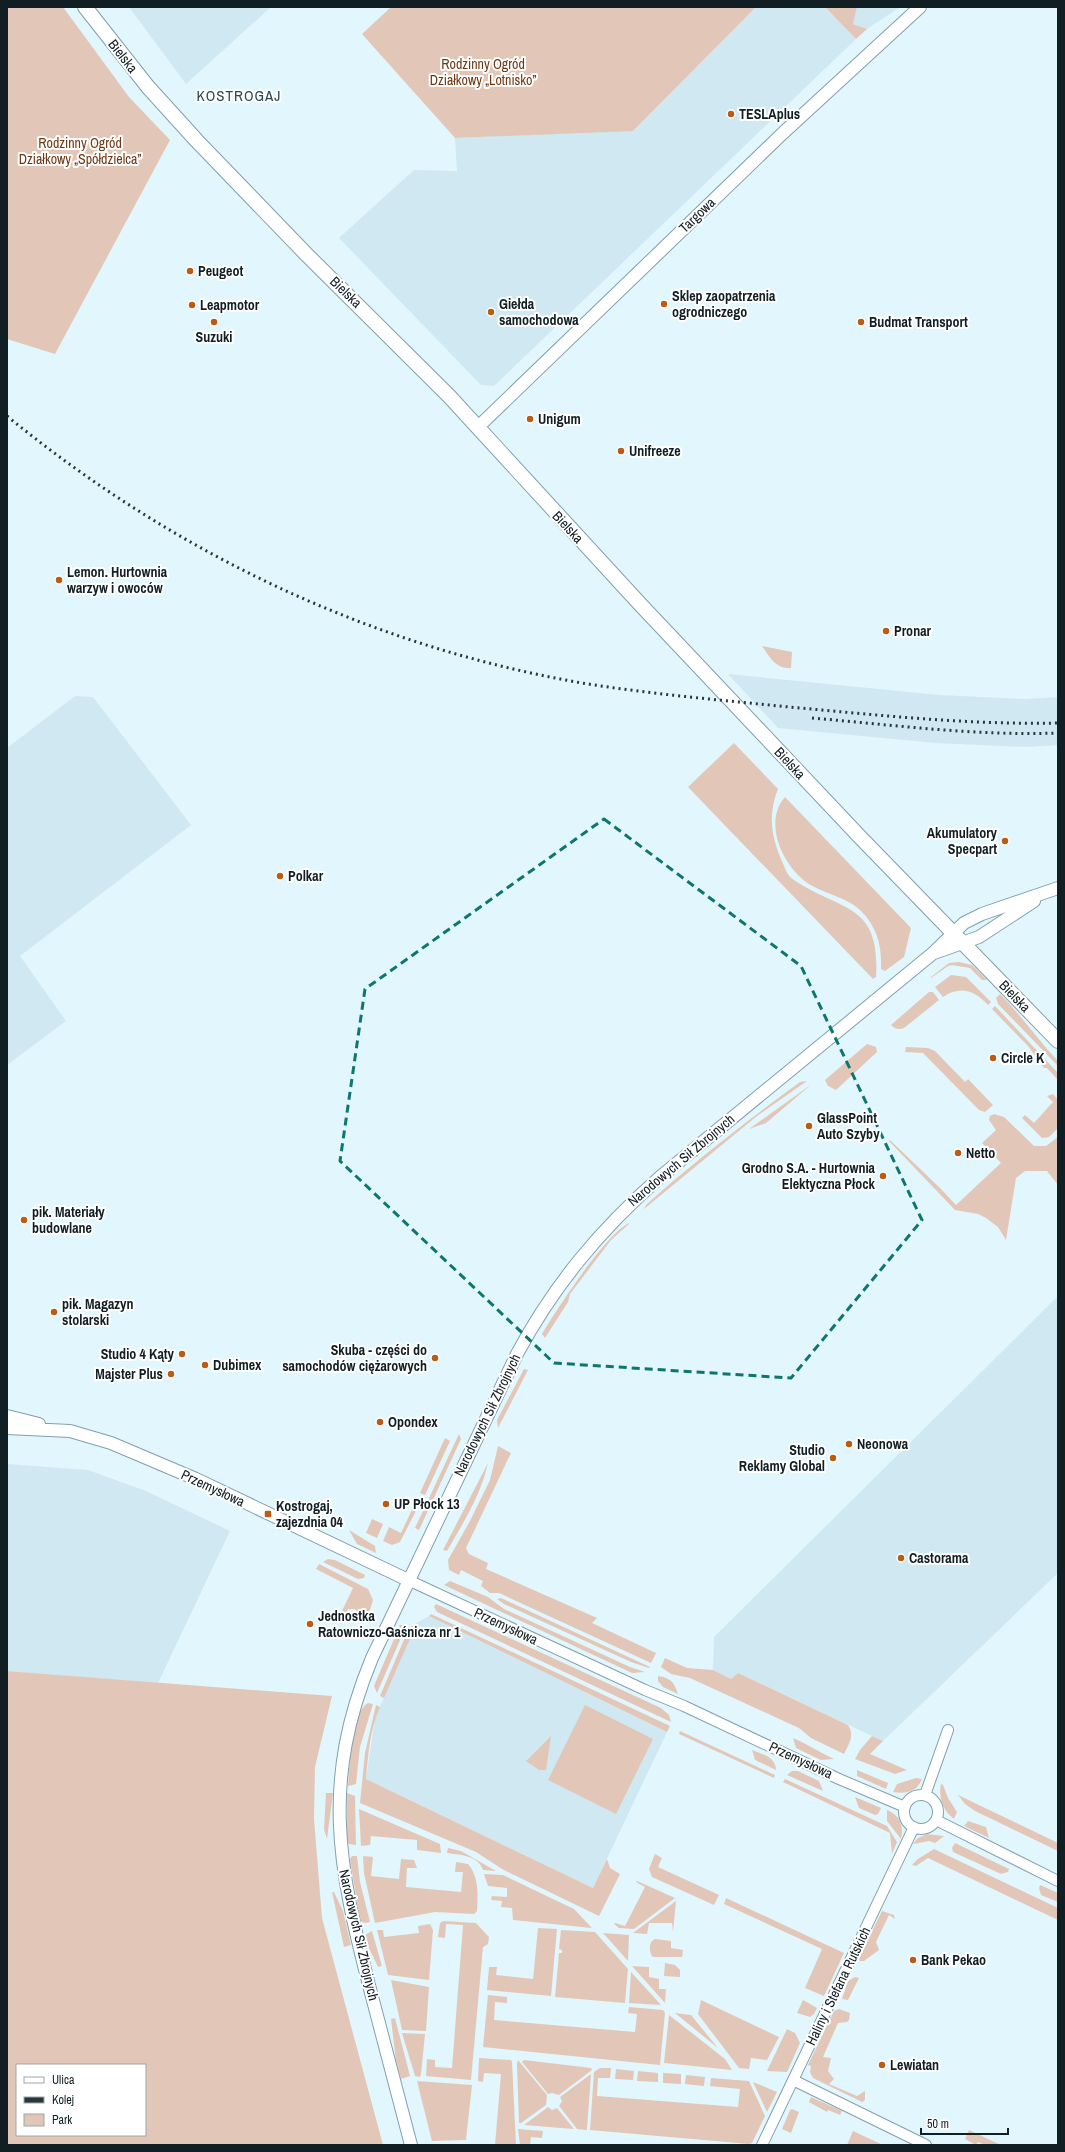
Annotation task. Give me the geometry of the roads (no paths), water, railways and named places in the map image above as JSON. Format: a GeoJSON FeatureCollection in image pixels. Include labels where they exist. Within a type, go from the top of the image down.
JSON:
{"type":"FeatureCollection","features":[{"type":"Feature","properties":{"kind":"main road","name":"Bielska"},"geometry":{"type":"LineString","coordinates":[[85,7],[148,87],[197,141],[308,256],[449,396],[732,702],[859,836],[1058,1041]]}},
{"type":"Feature","properties":{"kind":"street","name":"Targowa"},"geometry":{"type":"LineString","coordinates":[[478,427],[783,133],[920,7]]}},
{"type":"Feature","properties":{"kind":"street"},"geometry":{"type":"LineString","coordinates":[[1045,894],[1058,888]]}},
{"type":"Feature","properties":{"kind":"street","name":"Narodowych Sił Zbrojnych"},"geometry":{"type":"LineString","coordinates":[[411,2145],[351,1912],[343,1866],[339,1827],[342,1766],[351,1716],[364,1678],[408,1580],[528,1334],[552,1297],[590,1245],[628,1204],[932,954],[964,923],[982,914],[1045,894]]}},
{"type":"Feature","properties":{"kind":"street","name":"Narodowych Sił Zbrojnych"},"geometry":{"type":"LineString","coordinates":[[932,954],[964,943],[994,929],[1045,894]]}},
{"type":"Feature","properties":{"kind":"street","name":"Przemysłowa"},"geometry":{"type":"LineString","coordinates":[[7,1416],[63,1430]]}},
{"type":"Feature","properties":{"kind":"street","name":"Przemysłowa"},"geometry":{"type":"LineString","coordinates":[[7,1428],[78,1432],[126,1448],[645,1690],[684,1706],[905,1807]]}},
{"type":"Feature","properties":{"kind":"street"},"geometry":{"type":"LineString","coordinates":[[925,1796],[948,1730]]}},
{"type":"Feature","properties":{"kind":"street"},"geometry":{"type":"LineString","coordinates":[[925,1796],[931,1798],[937,1808],[936,1820],[926,1828],[914,1827],[905,1819],[905,1807],[913,1797],[925,1796]]}},
{"type":"Feature","properties":{"kind":"street"},"geometry":{"type":"LineString","coordinates":[[936,1820],[1058,1881]]}},
{"type":"Feature","properties":{"kind":"street","name":"Haliny i Stefana Rutskich"},"geometry":{"type":"LineString","coordinates":[[762,2145],[914,1827]]}},
{"type":"Feature","properties":{"kind":"street"},"geometry":{"type":"LineString","coordinates":[[793,2080],[926,2145]]}},
{"type":"Feature","properties":{"kind":"railway"},"geometry":{"type":"LineString","coordinates":[[7,416],[71,465],[137,510],[206,550],[277,587],[350,618],[426,645],[503,666],[582,683],[633,690],[789,707],[923,719],[1058,723]]}},
{"type":"Feature","properties":{"kind":"railway"},"geometry":{"type":"LineString","coordinates":[[812,718],[904,727],[996,733],[1058,733]]}},
{"type":"Feature","properties":{"kind":"place","name":"TESLAplus"},"geometry":{"type":"Point","coordinates":[731,114]}},
{"type":"Feature","properties":{"kind":"place","name":"Peugeot"},"geometry":{"type":"Point","coordinates":[190,271]}},
{"type":"Feature","properties":{"kind":"place","name":"Sklep zaopatrzenia ogrodniczego"},"geometry":{"type":"Point","coordinates":[664,304]}},
{"type":"Feature","properties":{"kind":"place","name":"Leapmotor"},"geometry":{"type":"Point","coordinates":[192,305]}},
{"type":"Feature","properties":{"kind":"place","name":"Giełda samochodowa"},"geometry":{"type":"Point","coordinates":[491,312]}},
{"type":"Feature","properties":{"kind":"place","name":"Suzuki"},"geometry":{"type":"Point","coordinates":[214,322]}},
{"type":"Feature","properties":{"kind":"place","name":"Budmat Transport"},"geometry":{"type":"Point","coordinates":[861,322]}},
{"type":"Feature","properties":{"kind":"place","name":"Unigum"},"geometry":{"type":"Point","coordinates":[530,419]}},
{"type":"Feature","properties":{"kind":"place","name":"Unifreeze"},"geometry":{"type":"Point","coordinates":[621,451]}},
{"type":"Feature","properties":{"kind":"place","name":"Lemon. Hurtownia warzyw i owoców"},"geometry":{"type":"Point","coordinates":[59,580]}},
{"type":"Feature","properties":{"kind":"place","name":"Pronar"},"geometry":{"type":"Point","coordinates":[886,631]}},
{"type":"Feature","properties":{"kind":"place","name":"Akumulatory Specpart"},"geometry":{"type":"Point","coordinates":[1005,841]}},
{"type":"Feature","properties":{"kind":"place","name":"Polkar"},"geometry":{"type":"Point","coordinates":[280,876]}},
{"type":"Feature","properties":{"kind":"place","name":"Circle K"},"geometry":{"type":"Point","coordinates":[993,1058]}},
{"type":"Feature","properties":{"kind":"place","name":"GlassPoint Auto Szyby"},"geometry":{"type":"Point","coordinates":[809,1126]}},
{"type":"Feature","properties":{"kind":"place","name":"Netto"},"geometry":{"type":"Point","coordinates":[958,1153]}},
{"type":"Feature","properties":{"kind":"place","name":"Grodno S.A. - Hurtownia Elektyczna Płock"},"geometry":{"type":"Point","coordinates":[883,1176]}},
{"type":"Feature","properties":{"kind":"place","name":"pik. Materiały budowlane"},"geometry":{"type":"Point","coordinates":[24,1220]}},
{"type":"Feature","properties":{"kind":"place","name":"pik. Magazyn stolarski"},"geometry":{"type":"Point","coordinates":[54,1312]}},
{"type":"Feature","properties":{"kind":"place","name":"Studio 4 Kąty"},"geometry":{"type":"Point","coordinates":[182,1354]}},
{"type":"Feature","properties":{"kind":"place","name":"Skuba - części do samochodów ciężarowych"},"geometry":{"type":"Point","coordinates":[435,1358]}},
{"type":"Feature","properties":{"kind":"place","name":"Dubimex"},"geometry":{"type":"Point","coordinates":[205,1365]}},
{"type":"Feature","properties":{"kind":"place","name":"Majster Plus"},"geometry":{"type":"Point","coordinates":[171,1374]}},
{"type":"Feature","properties":{"kind":"place","name":"Opondex"},"geometry":{"type":"Point","coordinates":[380,1422]}},
{"type":"Feature","properties":{"kind":"place","name":"Neonowa"},"geometry":{"type":"Point","coordinates":[849,1444]}},
{"type":"Feature","properties":{"kind":"place","name":"Studio Reklamy Global"},"geometry":{"type":"Point","coordinates":[833,1458]}},
{"type":"Feature","properties":{"kind":"place","name":"UP Płock 13"},"geometry":{"type":"Point","coordinates":[386,1504]}},
{"type":"Feature","properties":{"kind":"place","name":"Kostrogaj, zajezdnia 04"},"geometry":{"type":"Point","coordinates":[268,1514]}},
{"type":"Feature","properties":{"kind":"place","name":"Castorama"},"geometry":{"type":"Point","coordinates":[901,1558]}},
{"type":"Feature","properties":{"kind":"place","name":"Jednostka Ratowniczo-Gaśnicza nr 1"},"geometry":{"type":"Point","coordinates":[310,1624]}},
{"type":"Feature","properties":{"kind":"place","name":"Bank Pekao"},"geometry":{"type":"Point","coordinates":[913,1960]}},
{"type":"Feature","properties":{"kind":"place","name":"Lewiatan"},"geometry":{"type":"Point","coordinates":[882,2065]}},
{"type":"Feature","properties":{"kind":"district","name":"KOSTROGAJ"},"geometry":{"type":"Point","coordinates":[239,95]}},
{"type":"Feature","properties":{"kind":"park label","name":"Rodzinny Ogród Działkowy „Lotnisko”"},"geometry":{"type":"Point","coordinates":[483,72]}},
{"type":"Feature","properties":{"kind":"park label","name":"Rodzinny Ogród Działkowy „Spółdzielca”"},"geometry":{"type":"Point","coordinates":[80,152]}}]}
